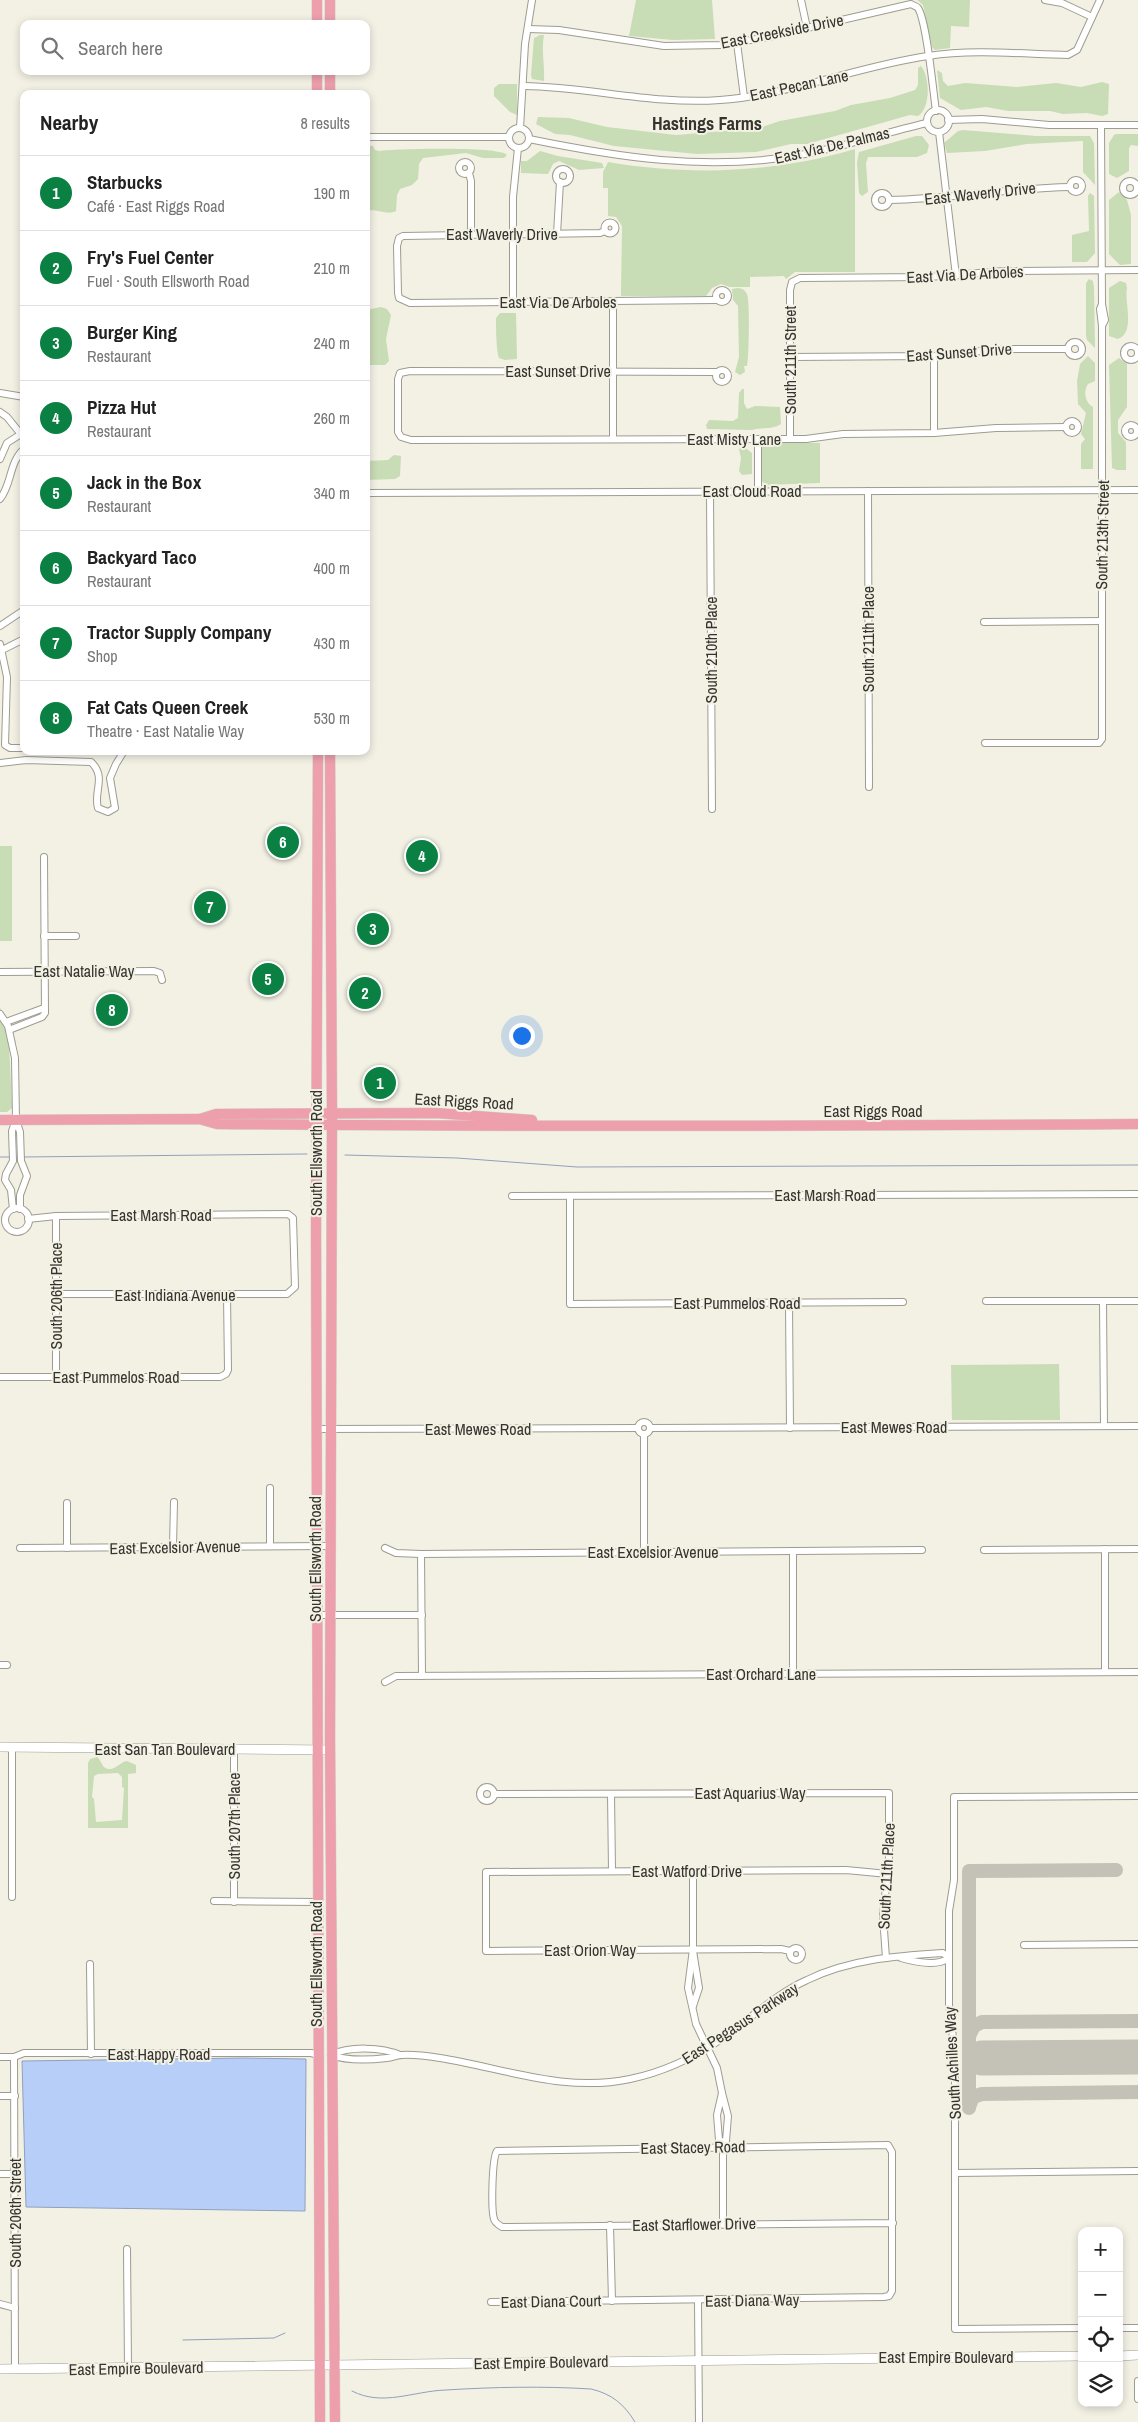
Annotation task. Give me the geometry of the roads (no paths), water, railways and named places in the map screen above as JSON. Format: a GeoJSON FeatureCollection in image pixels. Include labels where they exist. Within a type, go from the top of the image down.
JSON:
{"type":"FeatureCollection","features":[{"type":"Feature","properties":{"kind":"main road"},"geometry":{"type":"LineString","coordinates":[[317,0],[317,20]]}},
{"type":"Feature","properties":{"kind":"main road"},"geometry":{"type":"LineString","coordinates":[[330,0],[330,20]]}},
{"type":"Feature","properties":{"kind":"main road"},"geometry":{"type":"LineString","coordinates":[[317,75],[317,90]]}},
{"type":"Feature","properties":{"kind":"main road"},"geometry":{"type":"LineString","coordinates":[[330,75],[330,90]]}},
{"type":"Feature","properties":{"kind":"main road","name":"South Ellsworth Road"},"geometry":{"type":"LineString","coordinates":[[318,755],[316,1124],[320,2422]]}},
{"type":"Feature","properties":{"kind":"main road","name":"South Ellsworth Road"},"geometry":{"type":"LineString","coordinates":[[330,755],[332,1119],[330,1750],[333,2366],[335,2422]]}},
{"type":"Feature","properties":{"kind":"main road"},"geometry":{"type":"LineString","coordinates":[[318,811],[330,811]]}},
{"type":"Feature","properties":{"kind":"main road","name":"East Riggs Road"},"geometry":{"type":"LineString","coordinates":[[199,1119],[216,1114],[316,1114],[332,1119],[608,1126],[1138,1124]]}},
{"type":"Feature","properties":{"kind":"main road","name":"East Riggs Road"},"geometry":{"type":"LineString","coordinates":[[0,1120],[199,1119],[217,1124],[316,1124],[332,1119]]}},
{"type":"Feature","properties":{"kind":"street"},"geometry":{"type":"LineString","coordinates":[[520,128],[532,0]]}},
{"type":"Feature","properties":{"kind":"street"},"geometry":{"type":"LineString","coordinates":[[801,0],[807,28]]}},
{"type":"Feature","properties":{"kind":"street"},"geometry":{"type":"LineString","coordinates":[[1045,0],[1062,3],[1092,17],[1100,0]]}},
{"type":"Feature","properties":{"kind":"street","name":"East Creekside Drive"},"geometry":{"type":"LineString","coordinates":[[528,29],[559,30],[664,46],[737,43],[905,4],[916,6],[920,13],[928,56]]}},
{"type":"Feature","properties":{"kind":"street","name":"East Pecan Lane"},"geometry":{"type":"LineString","coordinates":[[524,86],[572,88],[670,101],[744,97],[928,56],[1073,53],[1092,17]]}},
{"type":"Feature","properties":{"kind":"street"},"geometry":{"type":"LineString","coordinates":[[737,43],[744,97]]}},
{"type":"Feature","properties":{"kind":"street"},"geometry":{"type":"LineString","coordinates":[[928,56],[936,111]]}},
{"type":"Feature","properties":{"kind":"street"},"geometry":{"type":"LineString","coordinates":[[936,111],[943,112],[948,120],[947,126],[939,132],[931,130],[927,123],[930,114],[936,111]]}},
{"type":"Feature","properties":{"kind":"street"},"geometry":{"type":"LineString","coordinates":[[948,120],[1138,125]]}},
{"type":"Feature","properties":{"kind":"street","name":"East Via De Palmas"},"geometry":{"type":"LineString","coordinates":[[529,139],[636,159],[730,163],[806,154],[927,123]]}},
{"type":"Feature","properties":{"kind":"street","name":"South 213th Street"},"geometry":{"type":"LineString","coordinates":[[985,743],[1098,743],[1102,738],[1102,326],[1105,320],[1102,304],[1102,125]]}},
{"type":"Feature","properties":{"kind":"street"},"geometry":{"type":"LineString","coordinates":[[520,128],[528,133],[529,139],[524,147],[518,148],[512,146],[508,138],[511,131],[520,128]]}},
{"type":"Feature","properties":{"kind":"street"},"geometry":{"type":"LineString","coordinates":[[939,132],[956,276]]}},
{"type":"Feature","properties":{"kind":"street"},"geometry":{"type":"LineString","coordinates":[[370,137],[508,138]]}},
{"type":"Feature","properties":{"kind":"street"},"geometry":{"type":"LineString","coordinates":[[513,302],[513,197],[518,148]]}},
{"type":"Feature","properties":{"kind":"street"},"geometry":{"type":"LineString","coordinates":[[469,173],[471,181],[471,234]]}},
{"type":"Feature","properties":{"kind":"street"},"geometry":{"type":"LineString","coordinates":[[557,234],[560,182]]}},
{"type":"Feature","properties":{"kind":"street","name":"East Waverly Drive"},"geometry":{"type":"LineString","coordinates":[[889,200],[946,198],[1022,189],[1070,187]]}},
{"type":"Feature","properties":{"kind":"street","name":"East Waverly Drive"},"geometry":{"type":"LineString","coordinates":[[400,298],[396,246],[399,238],[409,235],[557,234],[600,233],[605,231]]}},
{"type":"Feature","properties":{"kind":"street","name":"East Via De Arboles"},"geometry":{"type":"LineString","coordinates":[[792,282],[800,278],[956,276],[1004,270],[1138,270]]}},
{"type":"Feature","properties":{"kind":"street","name":"South 211th Street"},"geometry":{"type":"LineString","coordinates":[[790,439],[790,290],[792,282]]}},
{"type":"Feature","properties":{"kind":"street","name":"East Via De Arboles"},"geometry":{"type":"LineString","coordinates":[[400,298],[410,303],[717,300]]}},
{"type":"Feature","properties":{"kind":"street"},"geometry":{"type":"LineString","coordinates":[[613,302],[613,439]]}},
{"type":"Feature","properties":{"kind":"street","name":"East Sunset Drive"},"geometry":{"type":"LineString","coordinates":[[790,357],[934,356],[1000,349],[1068,349]]}},
{"type":"Feature","properties":{"kind":"street"},"geometry":{"type":"LineString","coordinates":[[934,356],[934,433]]}},
{"type":"Feature","properties":{"kind":"street","name":"East Sunset Drive"},"geometry":{"type":"LineString","coordinates":[[401,437],[398,427],[398,384],[400,373],[410,370],[717,372]]}},
{"type":"Feature","properties":{"kind":"street"},"geometry":{"type":"LineString","coordinates":[[0,394],[20,396]]}},
{"type":"Feature","properties":{"kind":"street"},"geometry":{"type":"LineString","coordinates":[[0,412],[7,416],[20,431]]}},
{"type":"Feature","properties":{"kind":"street","name":"East Misty Lane"},"geometry":{"type":"LineString","coordinates":[[401,437],[411,440],[790,439],[843,434],[934,433],[996,428],[1066,427]]}},
{"type":"Feature","properties":{"kind":"street"},"geometry":{"type":"LineString","coordinates":[[0,459],[7,444],[20,436]]}},
{"type":"Feature","properties":{"kind":"street"},"geometry":{"type":"LineString","coordinates":[[758,439],[758,492]]}},
{"type":"Feature","properties":{"kind":"street"},"geometry":{"type":"LineString","coordinates":[[0,499],[9,485],[16,459],[20,454]]}},
{"type":"Feature","properties":{"kind":"street","name":"East Cloud Road"},"geometry":{"type":"LineString","coordinates":[[370,493],[1138,490]]}},
{"type":"Feature","properties":{"kind":"street","name":"South 211th Place"},"geometry":{"type":"LineString","coordinates":[[868,491],[869,787]]}},
{"type":"Feature","properties":{"kind":"street","name":"South 210th Place"},"geometry":{"type":"LineString","coordinates":[[710,492],[712,809]]}},
{"type":"Feature","properties":{"kind":"street"},"geometry":{"type":"LineString","coordinates":[[0,626],[20,613]]}},
{"type":"Feature","properties":{"kind":"street"},"geometry":{"type":"LineString","coordinates":[[984,622],[1102,621]]}},
{"type":"Feature","properties":{"kind":"street"},"geometry":{"type":"LineString","coordinates":[[20,641],[1,649],[7,677],[5,745],[10,748],[20,748]]}},
{"type":"Feature","properties":{"kind":"street"},"geometry":{"type":"LineString","coordinates":[[0,763],[26,760],[92,762],[97,768],[100,786],[98,808],[108,812],[115,808],[111,790],[112,772],[122,755]]}},
{"type":"Feature","properties":{"kind":"street"},"geometry":{"type":"LineString","coordinates":[[9,1030],[42,1017],[45,1012],[44,856]]}},
{"type":"Feature","properties":{"kind":"street"},"geometry":{"type":"LineString","coordinates":[[44,936],[76,936]]}},
{"type":"Feature","properties":{"kind":"street","name":"East Natalie Way"},"geometry":{"type":"LineString","coordinates":[[0,972],[154,971],[160,973],[162,980]]}},
{"type":"Feature","properties":{"kind":"street"},"geometry":{"type":"LineString","coordinates":[[6,1022],[44,1008]]}},
{"type":"Feature","properties":{"kind":"street"},"geometry":{"type":"LineString","coordinates":[[0,1014],[9,1030],[15,1058],[16,1120],[20,1132],[21,1161],[27,1176],[16,1209]]}},
{"type":"Feature","properties":{"kind":"street"},"geometry":{"type":"LineString","coordinates":[[27,1014],[30,1022]]}},
{"type":"Feature","properties":{"kind":"street"},"geometry":{"type":"LineString","coordinates":[[16,1120],[12,1131],[13,1161],[5,1180],[11,1190],[16,1209]]}},
{"type":"Feature","properties":{"kind":"street","name":"East Marsh Road"},"geometry":{"type":"LineString","coordinates":[[512,1196],[1138,1194]]}},
{"type":"Feature","properties":{"kind":"street","name":"East Pummelos Road"},"geometry":{"type":"LineString","coordinates":[[570,1196],[570,1304],[903,1302]]}},
{"type":"Feature","properties":{"kind":"street"},"geometry":{"type":"LineString","coordinates":[[16,1209],[26,1213],[28,1219]]}},
{"type":"Feature","properties":{"kind":"street","name":"East Marsh Road"},"geometry":{"type":"LineString","coordinates":[[16,1209],[7,1213],[2,1218],[9,1229],[16,1232],[26,1227],[28,1219],[56,1216],[288,1214],[293,1218],[295,1287],[293,1291]]}},
{"type":"Feature","properties":{"kind":"street","name":"South 206th Place"},"geometry":{"type":"LineString","coordinates":[[56,1216],[56,1376]]}},
{"type":"Feature","properties":{"kind":"street","name":"East Indiana Avenue"},"geometry":{"type":"LineString","coordinates":[[56,1294],[278,1295],[293,1291]]}},
{"type":"Feature","properties":{"kind":"street","name":"East Pummelos Road"},"geometry":{"type":"LineString","coordinates":[[0,1376],[220,1376],[226,1374],[228,1370],[227,1295]]}},
{"type":"Feature","properties":{"kind":"street"},"geometry":{"type":"LineString","coordinates":[[986,1301],[1138,1300]]}},
{"type":"Feature","properties":{"kind":"street"},"geometry":{"type":"LineString","coordinates":[[1103,1301],[1104,1426]]}},
{"type":"Feature","properties":{"kind":"street"},"geometry":{"type":"LineString","coordinates":[[789,1303],[790,1428]]}},
{"type":"Feature","properties":{"kind":"street","name":"East Mewes Road"},"geometry":{"type":"LineString","coordinates":[[317,1429],[638,1428],[640,1423],[644,1422],[649,1424],[650,1428],[1138,1426]]}},
{"type":"Feature","properties":{"kind":"street"},"geometry":{"type":"LineString","coordinates":[[638,1428],[644,1434]]}},
{"type":"Feature","properties":{"kind":"street"},"geometry":{"type":"LineString","coordinates":[[644,1552],[644,1434],[650,1428]]}},
{"type":"Feature","properties":{"kind":"street"},"geometry":{"type":"LineString","coordinates":[[270,1488],[270,1546]]}},
{"type":"Feature","properties":{"kind":"street"},"geometry":{"type":"LineString","coordinates":[[67,1502],[67,1548]]}},
{"type":"Feature","properties":{"kind":"street"},"geometry":{"type":"LineString","coordinates":[[173,1547],[174,1502]]}},
{"type":"Feature","properties":{"kind":"street","name":"East Excelsior Avenue"},"geometry":{"type":"LineString","coordinates":[[20,1548],[330,1546]]}},
{"type":"Feature","properties":{"kind":"street","name":"East Excelsior Avenue"},"geometry":{"type":"LineString","coordinates":[[385,1548],[396,1554],[922,1550]]}},
{"type":"Feature","properties":{"kind":"street"},"geometry":{"type":"LineString","coordinates":[[1105,1549],[1105,1672]]}},
{"type":"Feature","properties":{"kind":"street"},"geometry":{"type":"LineString","coordinates":[[984,1550],[1138,1549]]}},
{"type":"Feature","properties":{"kind":"street"},"geometry":{"type":"LineString","coordinates":[[793,1551],[793,1674]]}},
{"type":"Feature","properties":{"kind":"street"},"geometry":{"type":"LineString","coordinates":[[421,1554],[422,1676]]}},
{"type":"Feature","properties":{"kind":"street"},"geometry":{"type":"LineString","coordinates":[[317,1615],[422,1615]]}},
{"type":"Feature","properties":{"kind":"street","name":"East Orchard Lane"},"geometry":{"type":"LineString","coordinates":[[385,1682],[396,1676],[1138,1672]]}},
{"type":"Feature","properties":{"kind":"street","name":"East San Tan Boulevard"},"geometry":{"type":"LineString","coordinates":[[0,1747],[330,1750]]}},
{"type":"Feature","properties":{"kind":"street"},"geometry":{"type":"LineString","coordinates":[[12,1747],[12,1897]]}},
{"type":"Feature","properties":{"kind":"street","name":"South 207th Place"},"geometry":{"type":"LineString","coordinates":[[234,1750],[234,1902]]}},
{"type":"Feature","properties":{"kind":"street","name":"South 211th Place"},"geometry":{"type":"LineString","coordinates":[[886,1958],[883,1916],[888,1874],[889,1793]]}},
{"type":"Feature","properties":{"kind":"street","name":"East Aquarius Way"},"geometry":{"type":"LineString","coordinates":[[494,1794],[889,1793]]}},
{"type":"Feature","properties":{"kind":"street"},"geometry":{"type":"LineString","coordinates":[[611,1794],[612,1871]]}},
{"type":"Feature","properties":{"kind":"street","name":"South Achilles Way"},"geometry":{"type":"LineString","coordinates":[[1078,2328],[956,2329],[955,2054],[950,2015],[949,1958],[949,1911],[954,1873],[954,1797],[1138,1796]]}},
{"type":"Feature","properties":{"kind":"street","name":"East Watford Drive"},"geometry":{"type":"LineString","coordinates":[[486,1951],[486,1872],[846,1870],[888,1874]]}},
{"type":"Feature","properties":{"kind":"street"},"geometry":{"type":"LineString","coordinates":[[693,1871],[693,1950],[688,1988],[696,2024],[717,2068],[727,2113],[723,2121],[719,2140],[723,2144],[723,2223]]}},
{"type":"Feature","properties":{"kind":"street"},"geometry":{"type":"LineString","coordinates":[[214,1901],[318,1902]]}},
{"type":"Feature","properties":{"kind":"street"},"geometry":{"type":"LineString","coordinates":[[1024,1945],[1138,1944]]}},
{"type":"Feature","properties":{"kind":"street","name":"East Orion Way"},"geometry":{"type":"LineString","coordinates":[[486,1951],[782,1948],[790,1951]]}},
{"type":"Feature","properties":{"kind":"street"},"geometry":{"type":"LineString","coordinates":[[693,1950],[697,1961],[697,1983],[699,1988],[693,2006]]}},
{"type":"Feature","properties":{"kind":"street","name":"East Pegasus Parkway"},"geometry":{"type":"LineString","coordinates":[[331,2055],[340,2050],[389,2050],[400,2055],[442,2058],[541,2080],[581,2084],[629,2079],[688,2059],[806,1980],[854,1963],[886,1958],[944,1953],[949,1958]]}},
{"type":"Feature","properties":{"kind":"street"},"geometry":{"type":"LineString","coordinates":[[90,1964],[91,2054]]}},
{"type":"Feature","properties":{"kind":"street"},"geometry":{"type":"LineString","coordinates":[[689,1983],[697,1983]]}},
{"type":"Feature","properties":{"kind":"street","name":"East Happy Road"},"geometry":{"type":"LineString","coordinates":[[0,2058],[14,2057],[24,2053],[311,2053],[319,2055]]}},
{"type":"Feature","properties":{"kind":"street","name":"South 206th Street"},"geometry":{"type":"LineString","coordinates":[[14,2057],[15,2369]]}},
{"type":"Feature","properties":{"kind":"street"},"geometry":{"type":"LineString","coordinates":[[0,2096],[14,2096]]}},
{"type":"Feature","properties":{"kind":"street","name":"East Stacey Road"},"geometry":{"type":"LineString","coordinates":[[497,2224],[494,2218],[493,2206],[494,2160],[497,2151],[723,2144],[890,2146],[892,2152],[893,2223]]}},
{"type":"Feature","properties":{"kind":"street"},"geometry":{"type":"LineString","coordinates":[[955,2172],[1138,2171]]}},
{"type":"Feature","properties":{"kind":"street"},"geometry":{"type":"LineString","coordinates":[[0,2174],[15,2174]]}},
{"type":"Feature","properties":{"kind":"street","name":"East Starflower Drive"},"geometry":{"type":"LineString","coordinates":[[497,2224],[502,2227],[723,2223],[893,2223]]}},
{"type":"Feature","properties":{"kind":"street","name":"East Diana Way"},"geometry":{"type":"LineString","coordinates":[[612,2301],[884,2297],[891,2294],[893,2223]]}},
{"type":"Feature","properties":{"kind":"street"},"geometry":{"type":"LineString","coordinates":[[610,2226],[612,2301]]}},
{"type":"Feature","properties":{"kind":"street"},"geometry":{"type":"LineString","coordinates":[[127,2249],[128,2368]]}},
{"type":"Feature","properties":{"kind":"street","name":"East Diana Court"},"geometry":{"type":"LineString","coordinates":[[491,2302],[612,2301]]}},
{"type":"Feature","properties":{"kind":"street"},"geometry":{"type":"LineString","coordinates":[[698,2301],[699,2422]]}},
{"type":"Feature","properties":{"kind":"street"},"geometry":{"type":"LineString","coordinates":[[0,2304],[15,2308]]}},
{"type":"Feature","properties":{"kind":"street"},"geometry":{"type":"LineString","coordinates":[[1123,2328],[1138,2328]]}},
{"type":"Feature","properties":{"kind":"street","name":"East Empire Boulevard"},"geometry":{"type":"LineString","coordinates":[[0,2369],[333,2366],[698,2359],[1078,2356]]}},
{"type":"Feature","properties":{"kind":"street"},"geometry":{"type":"LineString","coordinates":[[1123,2356],[1138,2356]]}},
{"type":"Feature","properties":{"kind":"street"},"geometry":{"type":"LineString","coordinates":[[1138,2381],[1138,2399]]}},
{"type":"Feature","properties":{"kind":"water"},"geometry":{"type":"Polygon","coordinates":[[[306,2059],[305,2211],[26,2207],[22,2061],[306,2059]]]}},
{"type":"Feature","properties":{"kind":"waterway"},"geometry":{"type":"LineString","coordinates":[[23,1157],[307,1154]]}},
{"type":"Feature","properties":{"kind":"waterway"},"geometry":{"type":"LineString","coordinates":[[345,1155],[457,1158],[577,1167],[1138,1165]]}},
{"type":"Feature","properties":{"kind":"waterway"},"geometry":{"type":"LineString","coordinates":[[0,1157],[9,1157]]}},
{"type":"Feature","properties":{"kind":"waterway"},"geometry":{"type":"LineString","coordinates":[[183,2340],[274,2338],[285,2333]]}},
{"type":"Feature","properties":{"kind":"waterway"},"geometry":{"type":"LineString","coordinates":[[352,2391],[364,2396],[387,2398],[434,2391],[482,2388],[537,2387],[591,2389],[617,2401],[635,2422]]}},
{"type":"Feature","properties":{"kind":"place","name":"Backyard Taco"},"geometry":{"type":"Point","coordinates":[283,842]}},
{"type":"Feature","properties":{"kind":"place","name":"Pizza Hut"},"geometry":{"type":"Point","coordinates":[422,856]}},
{"type":"Feature","properties":{"kind":"place","name":"Tractor Supply Company"},"geometry":{"type":"Point","coordinates":[210,907]}},
{"type":"Feature","properties":{"kind":"place","name":"Burger King"},"geometry":{"type":"Point","coordinates":[373,929]}},
{"type":"Feature","properties":{"kind":"place","name":"Jack in the Box"},"geometry":{"type":"Point","coordinates":[268,979]}},
{"type":"Feature","properties":{"kind":"place","name":"Fry's Fuel Center"},"geometry":{"type":"Point","coordinates":[365,993]}},
{"type":"Feature","properties":{"kind":"place","name":"Fat Cats Queen Creek"},"geometry":{"type":"Point","coordinates":[112,1010]}},
{"type":"Feature","properties":{"kind":"place","name":"Starbucks"},"geometry":{"type":"Point","coordinates":[380,1083]}},
{"type":"Feature","properties":{"kind":"district","name":"Hastings Farms"},"geometry":{"type":"Point","coordinates":[707,124]}}]}
